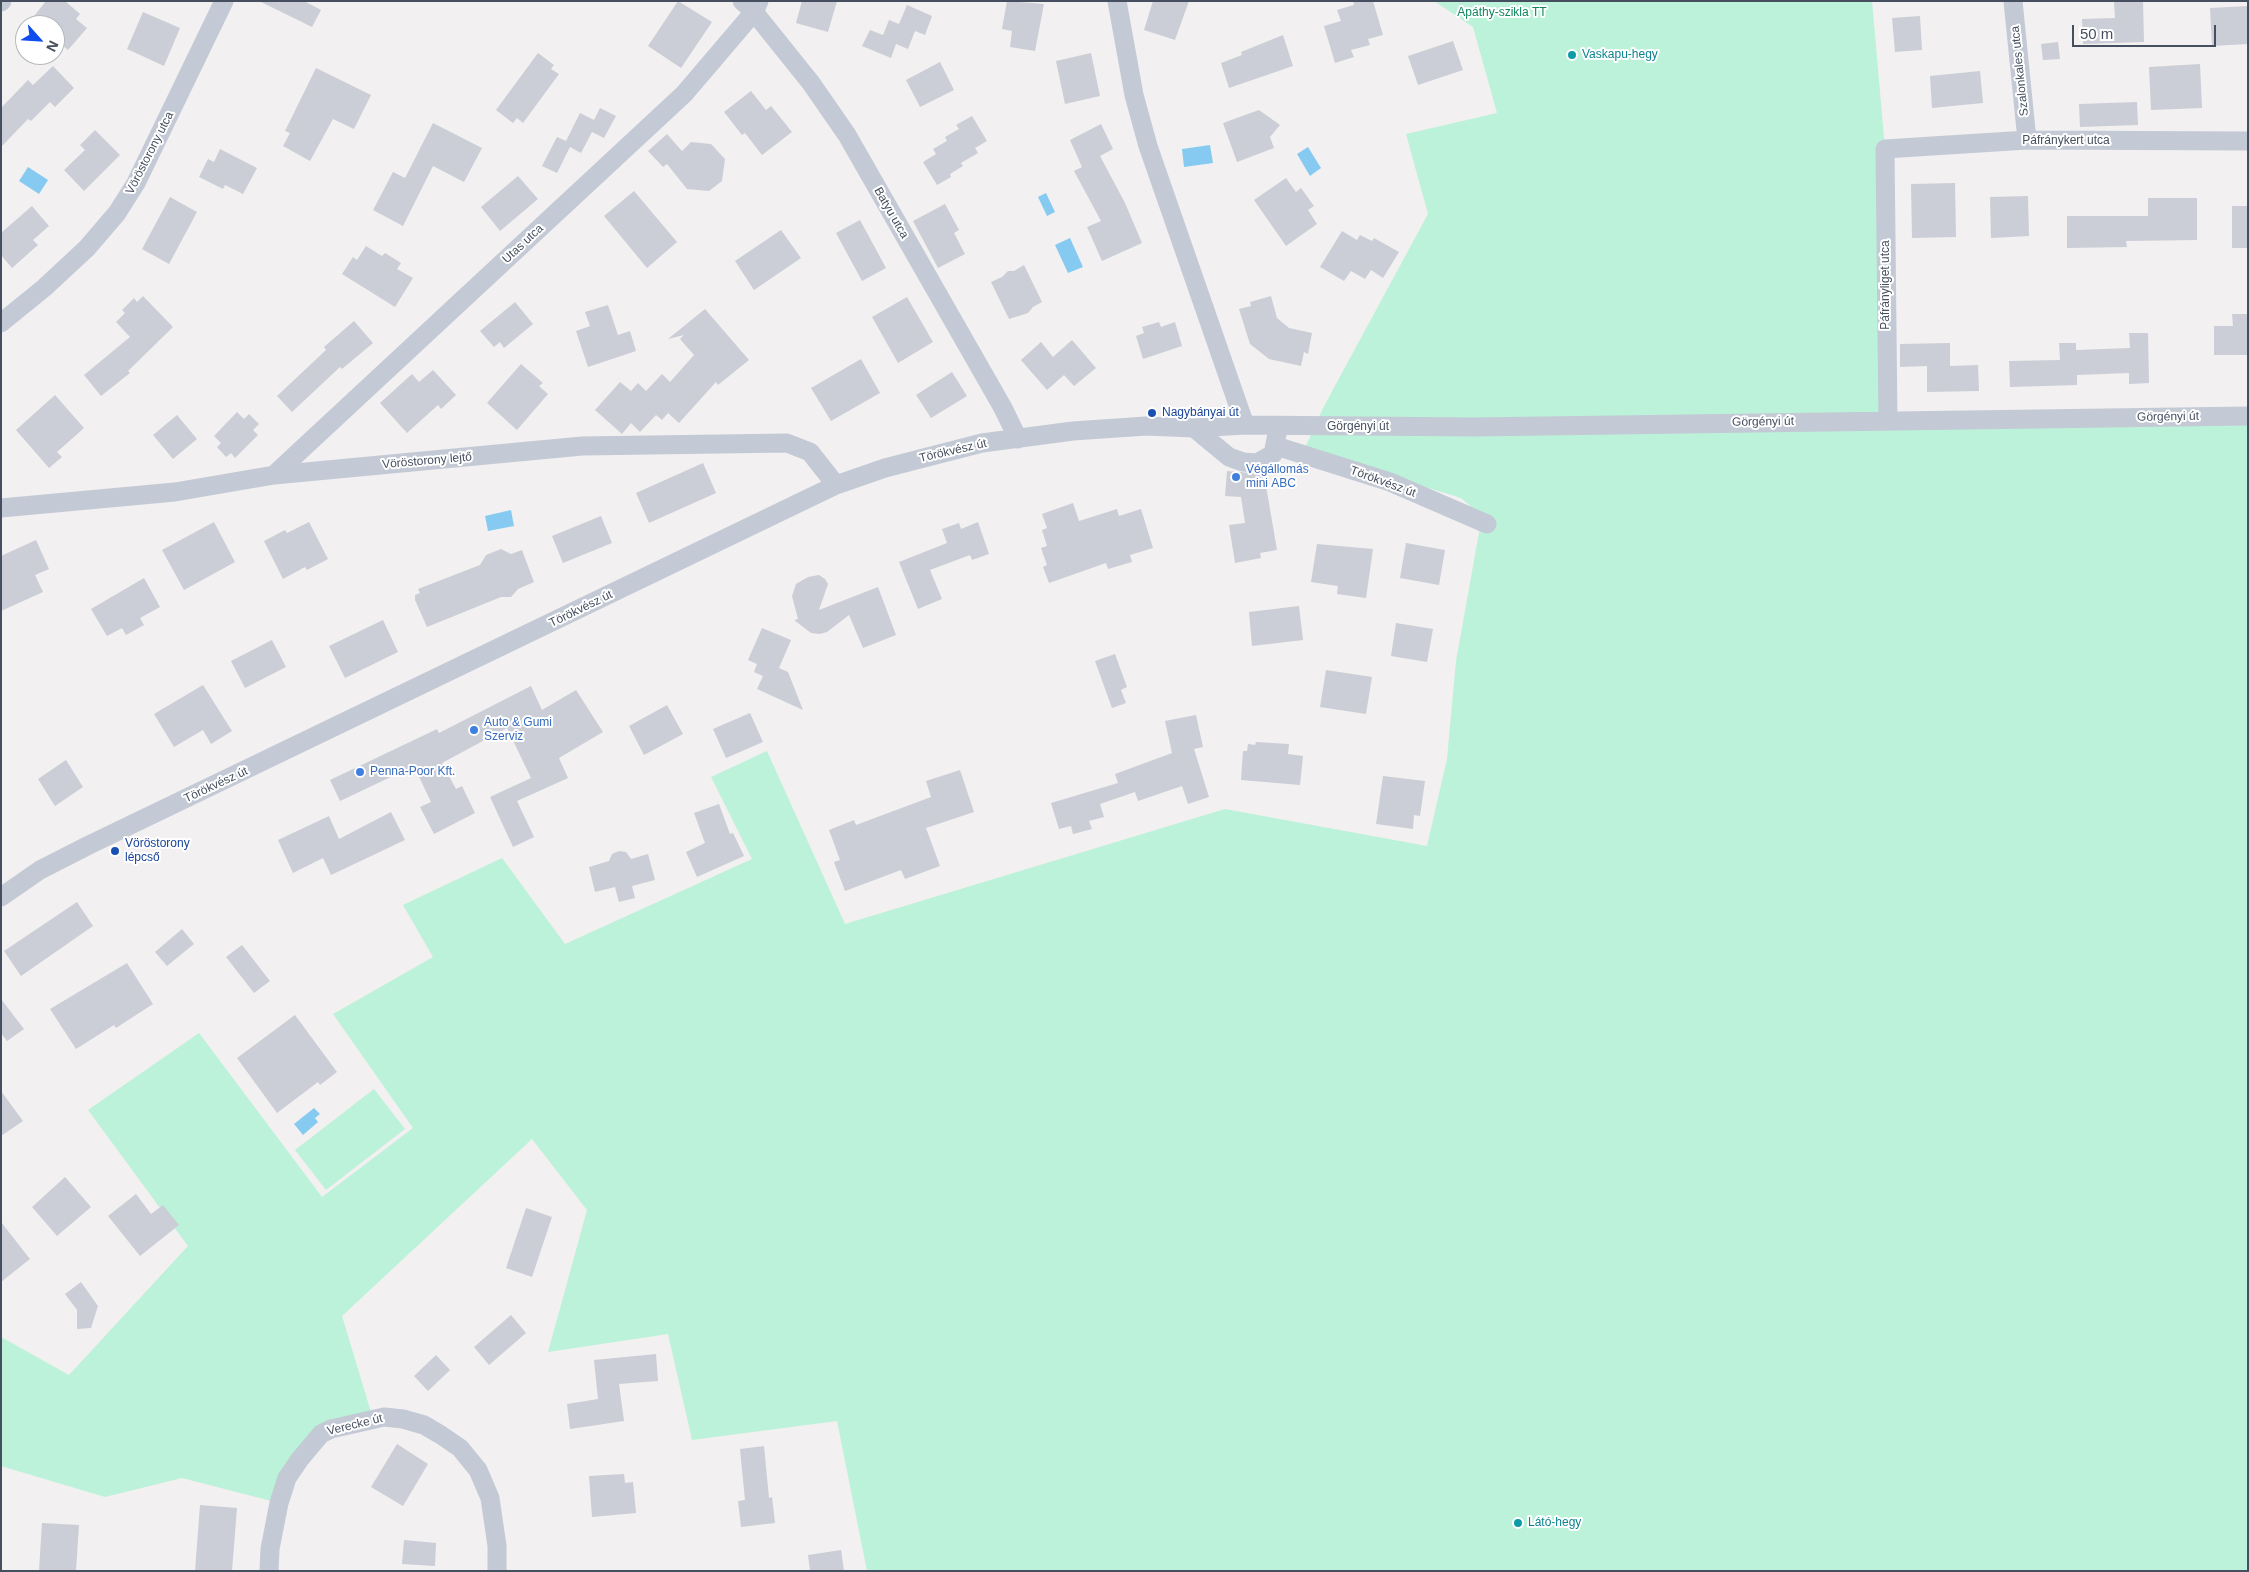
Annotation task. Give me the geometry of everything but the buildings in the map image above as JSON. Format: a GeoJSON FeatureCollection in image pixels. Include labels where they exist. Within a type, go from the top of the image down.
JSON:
{"type":"FeatureCollection","features":[{"type":"Feature","properties":{"kind":"street","name":"Vöröstorony utca"},"geometry":{"type":"LineString","coordinates":[[1,322],[44,288],[87,248],[117,213],[136,183],[224,1]]}},
{"type":"Feature","properties":{"kind":"street"},"geometry":{"type":"LineString","coordinates":[[1117,1],[1134,95],[1148,146],[1245,425]]}},
{"type":"Feature","properties":{"kind":"street","name":"Szalonkales utca"},"geometry":{"type":"LineString","coordinates":[[2013,1],[2027,140]]}},
{"type":"Feature","properties":{"kind":"street","name":"Batyu utca"},"geometry":{"type":"LineString","coordinates":[[752,5],[811,83],[847,135],[1003,408],[1018,439]]}},
{"type":"Feature","properties":{"kind":"street","name":"Utas utca"},"geometry":{"type":"LineString","coordinates":[[274,475],[684,94],[752,5]]}},
{"type":"Feature","properties":{"kind":"street","name":"Páfránykert utca"},"geometry":{"type":"LineString","coordinates":[[1885,150],[2027,140],[2248,141]]}},
{"type":"Feature","properties":{"kind":"street","name":"Páfrányliget utca"},"geometry":{"type":"LineString","coordinates":[[1885,150],[1888,422]]}},
{"type":"Feature","properties":{"kind":"street","name":"Görgényi út"},"geometry":{"type":"LineString","coordinates":[[1278,426],[1474,427],[2248,416]]}},
{"type":"Feature","properties":{"kind":"street","name":"Törökvész út"},"geometry":{"type":"LineString","coordinates":[[1,897],[40,870],[89,845],[397,699],[836,485],[934,454],[982,444],[1073,430],[1146,426],[1194,428],[1245,425],[1278,426]]}},
{"type":"Feature","properties":{"kind":"street"},"geometry":{"type":"LineString","coordinates":[[1194,428],[1229,457],[1243,462],[1257,463],[1273,454],[1276,446],[1278,426]]}},
{"type":"Feature","properties":{"kind":"street","name":"Vöröstorony lejtő"},"geometry":{"type":"LineString","coordinates":[[1,508],[176,492],[274,475],[582,446],[787,443],[810,452],[836,485]]}},
{"type":"Feature","properties":{"kind":"street","name":"Törökvész út"},"geometry":{"type":"LineString","coordinates":[[1276,446],[1390,482],[1487,524]]}},
{"type":"Feature","properties":{"kind":"street","name":"Verecke út"},"geometry":{"type":"LineString","coordinates":[[269,1571],[270,1549],[279,1503],[287,1478],[300,1459],[321,1434],[331,1429],[384,1417],[403,1418],[424,1425],[460,1448],[478,1470],[490,1498],[497,1546],[497,1571]]}},
{"type":"Feature","properties":{"kind":"green space","name":"Apáthy-szikla TT"},"geometry":{"type":"Polygon","coordinates":[[[1434,1],[1872,1],[1885,149],[1888,421],[2248,416],[2248,1571],[867,1571],[837,1421],[692,1440],[668,1334],[548,1352],[587,1210],[532,1139],[342,1316],[373,1419],[331,1429],[279,1503],[182,1478],[105,1497],[1,1466],[1,1337],[69,1375],[188,1246],[88,1110],[199,1033],[322,1197],[413,1128],[333,1014],[433,957],[403,905],[502,858],[565,944],[752,859],[711,777],[767,751],[845,924],[1225,809],[1427,846],[1447,759],[1456,661],[1482,516],[1461,498],[1304,450],[1323,408],[1428,214],[1406,134],[1497,113],[1473,27],[1434,1]]]}},
{"type":"Feature","properties":{"kind":"green space"},"geometry":{"type":"Polygon","coordinates":[[[374,1089],[405,1129],[326,1190],[295,1150],[374,1089]]]}},
{"type":"Feature","properties":{"kind":"water"},"geometry":{"type":"Polygon","coordinates":[[[1210,145],[1213,163],[1184,167],[1182,149],[1210,145]]]}},
{"type":"Feature","properties":{"kind":"water"},"geometry":{"type":"Polygon","coordinates":[[[1308,147],[1321,168],[1310,176],[1297,154],[1308,147]]]}},
{"type":"Feature","properties":{"kind":"water"},"geometry":{"type":"Polygon","coordinates":[[[28,167],[48,180],[39,194],[19,181],[28,167]]]}},
{"type":"Feature","properties":{"kind":"water"},"geometry":{"type":"Polygon","coordinates":[[[1046,193],[1055,212],[1047,216],[1038,197],[1046,193]]]}},
{"type":"Feature","properties":{"kind":"water"},"geometry":{"type":"Polygon","coordinates":[[[1070,238],[1083,267],[1068,273],[1055,245],[1070,238]]]}},
{"type":"Feature","properties":{"kind":"water"},"geometry":{"type":"Polygon","coordinates":[[[511,510],[514,526],[488,531],[485,516],[511,510]]]}},
{"type":"Feature","properties":{"kind":"water"},"geometry":{"type":"Polygon","coordinates":[[[314,1108],[320,1114],[315,1118],[318,1122],[303,1135],[294,1124],[314,1108]]]}},
{"type":"Feature","properties":{"kind":"place","name":"Vaskapu-hegy"},"geometry":{"type":"Point","coordinates":[1572,55]}},
{"type":"Feature","properties":{"kind":"place","name":"Nagybányai út"},"geometry":{"type":"Point","coordinates":[1152,413]}},
{"type":"Feature","properties":{"kind":"place","name":"Végállomás mini ABC"},"geometry":{"type":"Point","coordinates":[1236,477]}},
{"type":"Feature","properties":{"kind":"place","name":"Auto & Gumi Szerviz"},"geometry":{"type":"Point","coordinates":[474,730]}},
{"type":"Feature","properties":{"kind":"place","name":"Penna-Poor Kft."},"geometry":{"type":"Point","coordinates":[360,772]}},
{"type":"Feature","properties":{"kind":"place","name":"Vöröstorony lépcső"},"geometry":{"type":"Point","coordinates":[115,851]}},
{"type":"Feature","properties":{"kind":"place","name":"Látó-hegy"},"geometry":{"type":"Point","coordinates":[1518,1523]}}]}
